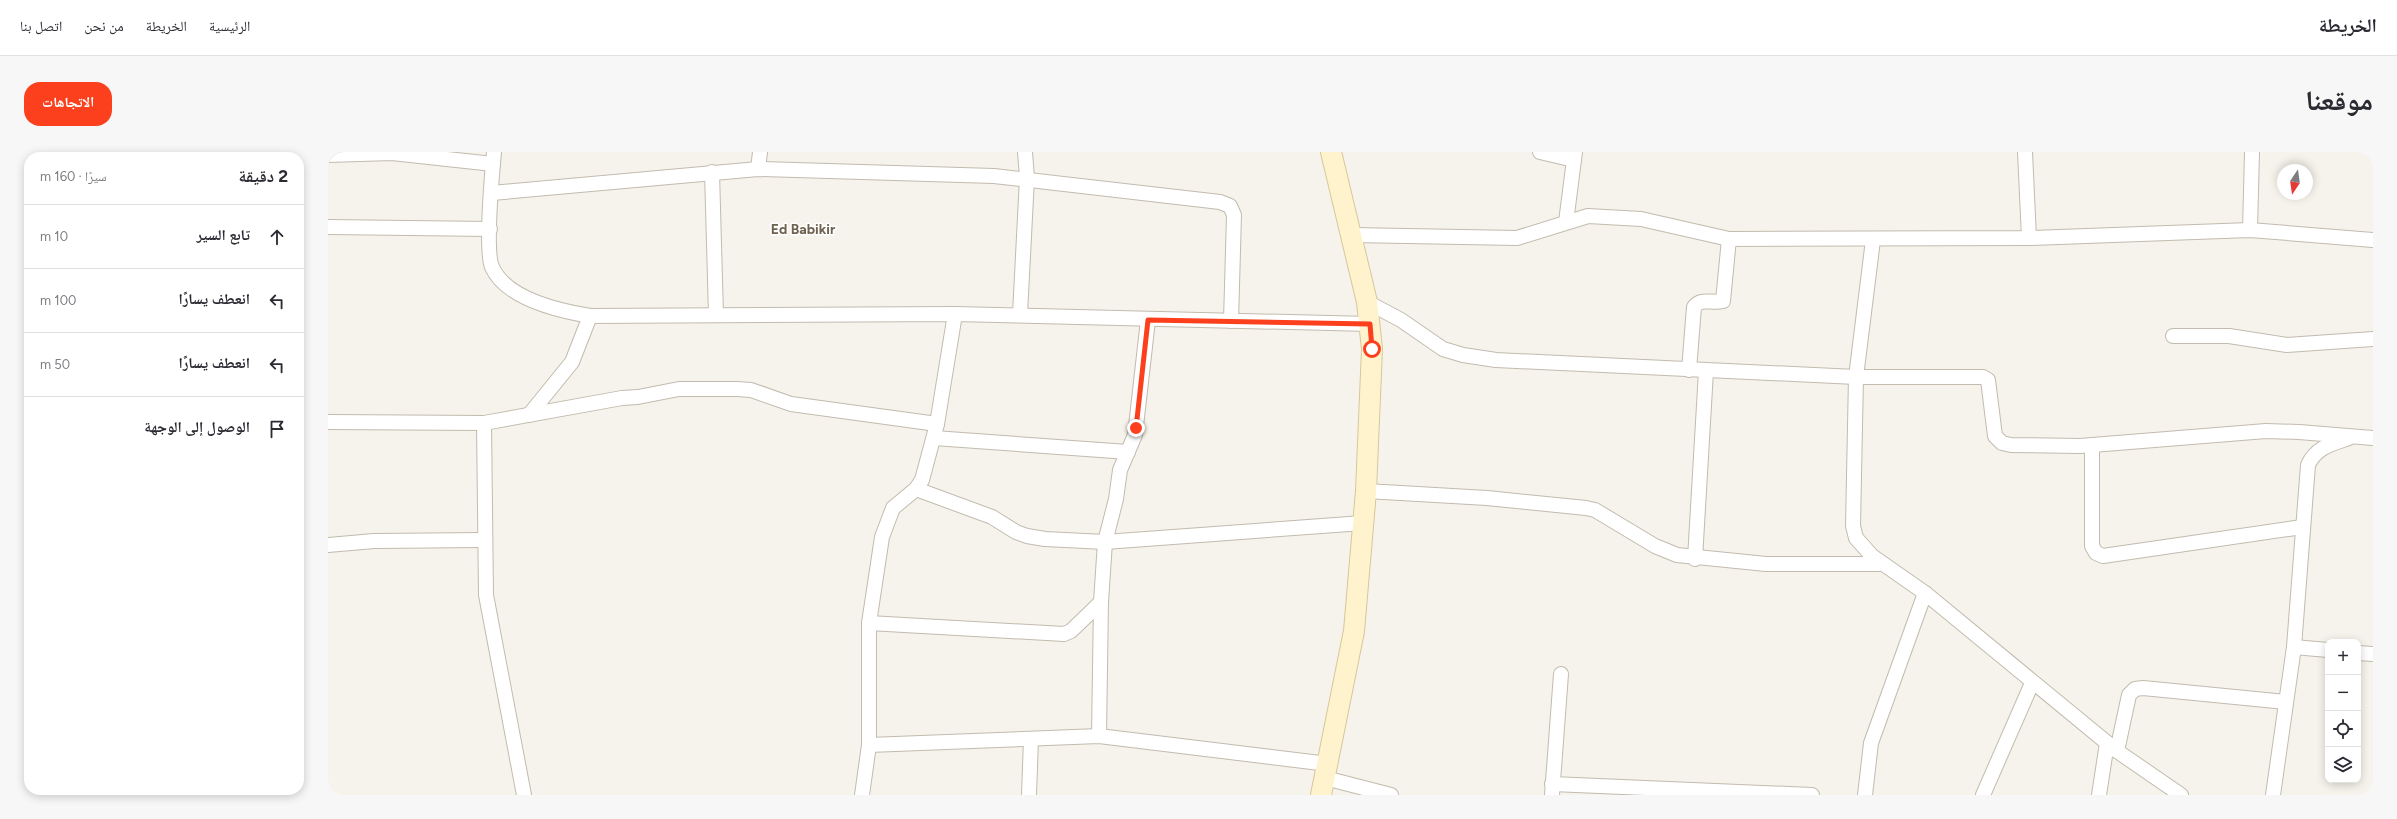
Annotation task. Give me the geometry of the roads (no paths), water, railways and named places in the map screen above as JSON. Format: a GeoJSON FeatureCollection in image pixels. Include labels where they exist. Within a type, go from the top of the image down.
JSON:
{"type":"FeatureCollection","features":[{"type":"Feature","properties":{"kind":"street"},"geometry":{"type":"LineString","coordinates":[[328,155],[392,152],[494,158],[490,230],[492,268],[503,281],[520,295],[539,304],[563,312],[590,316],[1020,314],[1148,320],[1370,324]]}},
{"type":"Feature","properties":{"kind":"street"},"geometry":{"type":"LineString","coordinates":[[758,169],[760,152]]}},
{"type":"Feature","properties":{"kind":"street"},"geometry":{"type":"LineString","coordinates":[[1020,314],[1027,178],[1025,152]]}},
{"type":"Feature","properties":{"kind":"street"},"geometry":{"type":"LineString","coordinates":[[1325,779],[1354,632],[1364,523],[1372,349],[1367,302],[1331,152]]}},
{"type":"Feature","properties":{"kind":"street"},"geometry":{"type":"LineString","coordinates":[[1540,152],[1575,156],[1566,222]]}},
{"type":"Feature","properties":{"kind":"street"},"geometry":{"type":"LineString","coordinates":[[2025,152],[2029,238]]}},
{"type":"Feature","properties":{"kind":"street"},"geometry":{"type":"LineString","coordinates":[[2250,230],[2252,152]]}},
{"type":"Feature","properties":{"kind":"street"},"geometry":{"type":"LineString","coordinates":[[492,193],[758,169],[950,173],[1027,178],[1220,202],[1230,206],[1234,215],[1231,321]]}},
{"type":"Feature","properties":{"kind":"street"},"geometry":{"type":"LineString","coordinates":[[712,172],[716,315]]}},
{"type":"Feature","properties":{"kind":"street"},"geometry":{"type":"LineString","coordinates":[[1352,235],[1517,238],[1588,216],[1640,219],[1729,239],[1873,240],[2029,238],[2250,230],[2373,240]]}},
{"type":"Feature","properties":{"kind":"street"},"geometry":{"type":"LineString","coordinates":[[328,227],[490,230]]}},
{"type":"Feature","properties":{"kind":"street"},"geometry":{"type":"LineString","coordinates":[[1689,370],[1694,308],[1698,302],[1723,300],[1729,239]]}},
{"type":"Feature","properties":{"kind":"street"},"geometry":{"type":"LineString","coordinates":[[1873,240],[1856,377],[1853,526],[1856,538],[1864,549],[1925,593],[2032,683],[2112,747],[2181,795]]}},
{"type":"Feature","properties":{"kind":"street"},"geometry":{"type":"LineString","coordinates":[[1367,302],[1401,320],[1443,349],[1463,356],[1496,360],[1856,377],[1983,377],[1988,380],[1995,436],[2002,443],[2011,445],[2092,445],[2266,431],[2373,438]]}},
{"type":"Feature","properties":{"kind":"street"},"geometry":{"type":"LineString","coordinates":[[862,795],[868,745],[869,622],[878,559],[890,514],[897,503],[916,489],[922,480],[935,431],[955,314]]}},
{"type":"Feature","properties":{"kind":"street"},"geometry":{"type":"LineString","coordinates":[[529,415],[572,362],[590,316]]}},
{"type":"Feature","properties":{"kind":"street"},"geometry":{"type":"LineString","coordinates":[[1099,736],[1101,602],[1105,542],[1116,499],[1120,470],[1135,435],[1148,320]]}},
{"type":"Feature","properties":{"kind":"street"},"geometry":{"type":"LineString","coordinates":[[2173,336],[2229,336],[2287,345],[2373,339]]}},
{"type":"Feature","properties":{"kind":"street"},"geometry":{"type":"LineString","coordinates":[[1695,559],[1706,370]]}},
{"type":"Feature","properties":{"kind":"street"},"geometry":{"type":"LineString","coordinates":[[328,422],[484,423],[622,398],[638,397],[664,390],[737,389],[751,390],[792,404],[935,431],[1128,452]]}},
{"type":"Feature","properties":{"kind":"street"},"geometry":{"type":"LineString","coordinates":[[484,423],[484,540],[486,595],[524,795]]}},
{"type":"Feature","properties":{"kind":"street"},"geometry":{"type":"LineString","coordinates":[[2273,795],[2294,647],[2302,527],[2308,465],[2312,455],[2321,448],[2352,436]]}},
{"type":"Feature","properties":{"kind":"street"},"geometry":{"type":"LineString","coordinates":[[2092,445],[2092,546],[2096,552],[2103,556],[2302,527]]}},
{"type":"Feature","properties":{"kind":"street"},"geometry":{"type":"LineString","coordinates":[[916,489],[992,517],[1016,532],[1027,536],[1105,542],[1364,523]]}},
{"type":"Feature","properties":{"kind":"street"},"geometry":{"type":"LineString","coordinates":[[1366,491],[1494,498],[1586,508],[1595,510],[1655,546],[1677,555],[1695,559],[1766,564],[1883,564]]}},
{"type":"Feature","properties":{"kind":"street"},"geometry":{"type":"LineString","coordinates":[[328,545],[374,541],[484,540]]}},
{"type":"Feature","properties":{"kind":"street"},"geometry":{"type":"LineString","coordinates":[[1865,795],[1871,743],[1925,593]]}},
{"type":"Feature","properties":{"kind":"street"},"geometry":{"type":"LineString","coordinates":[[869,622],[1064,634],[1071,631],[1101,602]]}},
{"type":"Feature","properties":{"kind":"street"},"geometry":{"type":"LineString","coordinates":[[2294,647],[2325,650]]}},
{"type":"Feature","properties":{"kind":"street"},"geometry":{"type":"LineString","coordinates":[[2361,653],[2373,654]]}},
{"type":"Feature","properties":{"kind":"street"},"geometry":{"type":"LineString","coordinates":[[1561,674],[1552,790],[1812,795]]}},
{"type":"Feature","properties":{"kind":"street"},"geometry":{"type":"LineString","coordinates":[[1983,795],[2032,683]]}},
{"type":"Feature","properties":{"kind":"street"},"geometry":{"type":"LineString","coordinates":[[2099,795],[2112,747],[2129,695],[2135,689],[2143,688],[2286,702]]}},
{"type":"Feature","properties":{"kind":"street"},"geometry":{"type":"LineString","coordinates":[[868,745],[1099,736],[1325,779],[1391,795]]}},
{"type":"Feature","properties":{"kind":"street"},"geometry":{"type":"LineString","coordinates":[[1029,795],[1031,739]]}},
{"type":"Feature","properties":{"kind":"district","name":"Ed Babikir"},"geometry":{"type":"Point","coordinates":[803,229]}}]}
